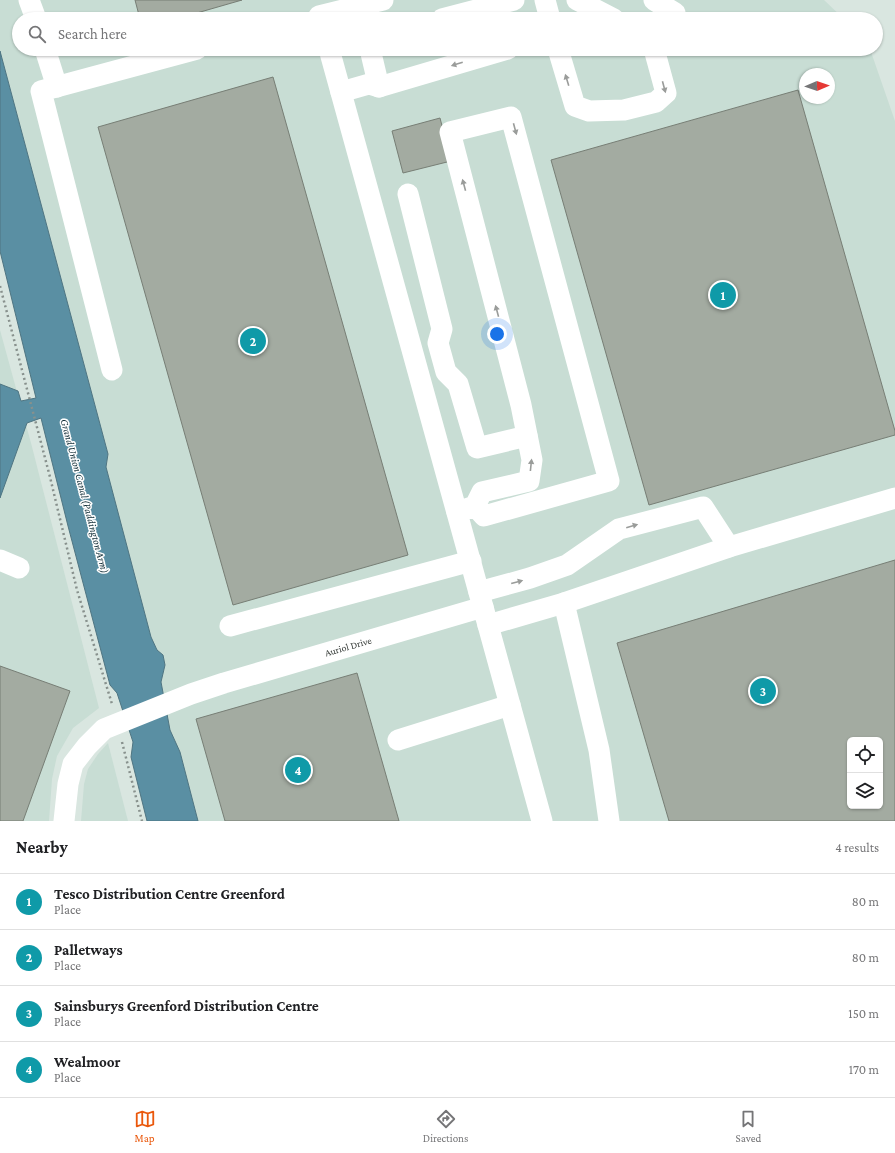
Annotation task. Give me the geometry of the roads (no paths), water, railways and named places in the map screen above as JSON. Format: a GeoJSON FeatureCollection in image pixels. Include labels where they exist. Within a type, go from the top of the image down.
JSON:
{"type":"FeatureCollection","features":[{"type":"Feature","properties":{"kind":"lane"},"geometry":{"type":"LineString","coordinates":[[29,0],[33,12]]}},
{"type":"Feature","properties":{"kind":"lane"},"geometry":{"type":"LineString","coordinates":[[329,12],[344,5],[383,0]]}},
{"type":"Feature","properties":{"kind":"lane"},"geometry":{"type":"LineString","coordinates":[[469,12],[514,0]]}},
{"type":"Feature","properties":{"kind":"lane"},"geometry":{"type":"LineString","coordinates":[[545,0],[548,12]]}},
{"type":"Feature","properties":{"kind":"lane"},"geometry":{"type":"LineString","coordinates":[[577,0],[600,12]]}},
{"type":"Feature","properties":{"kind":"lane"},"geometry":{"type":"LineString","coordinates":[[654,0],[673,12]]}},
{"type":"Feature","properties":{"kind":"lane"},"geometry":{"type":"LineString","coordinates":[[47,56],[58,87]]}},
{"type":"Feature","properties":{"kind":"lane"},"geometry":{"type":"LineString","coordinates":[[112,370],[41,91],[171,56]]}},
{"type":"Feature","properties":{"kind":"lane"},"geometry":{"type":"LineString","coordinates":[[331,56],[466,509],[471,561],[542,821]]}},
{"type":"Feature","properties":{"kind":"lane"},"geometry":{"type":"LineString","coordinates":[[372,56],[379,87]]}},
{"type":"Feature","properties":{"kind":"lane"},"geometry":{"type":"LineString","coordinates":[[341,92],[369,84],[379,87],[484,56]]}},
{"type":"Feature","properties":{"kind":"lane"},"geometry":{"type":"LineString","coordinates":[[560,56],[575,106],[589,111],[624,110],[656,102],[666,93],[656,56]]}},
{"type":"Feature","properties":{"kind":"lane"},"geometry":{"type":"LineString","coordinates":[[511,117],[609,481],[484,516],[466,509],[482,492],[528,481],[532,460],[519,398],[450,132],[511,117]]}},
{"type":"Feature","properties":{"kind":"lane"},"geometry":{"type":"LineString","coordinates":[[408,194],[442,329],[438,343],[446,372],[458,384],[477,448],[527,436]]}},
{"type":"Feature","properties":{"kind":"lane"},"geometry":{"type":"LineString","coordinates":[[484,608],[564,603],[729,547],[895,498]]}},
{"type":"Feature","properties":{"kind":"lane"},"geometry":{"type":"LineString","coordinates":[[484,608],[530,578],[567,565],[619,529],[702,507],[729,547]]}},
{"type":"Feature","properties":{"kind":"lane"},"geometry":{"type":"LineString","coordinates":[[230,626],[471,561]]}},
{"type":"Feature","properties":{"kind":"lane"},"geometry":{"type":"LineString","coordinates":[[564,603],[599,750],[609,821]]}},
{"type":"Feature","properties":{"kind":"lane","name":"Auriol Drive"},"geometry":{"type":"LineString","coordinates":[[64,821],[68,784],[73,764],[87,746],[191,694],[224,683],[484,608]]}},
{"type":"Feature","properties":{"kind":"lane"},"geometry":{"type":"LineString","coordinates":[[398,740],[510,705]]}},
{"type":"Feature","properties":{"kind":"water","name":"Grand Union Canal (Paddington Arm)"},"geometry":{"type":"Polygon","coordinates":[[[0,51],[108,454],[106,467],[151,637],[157,650],[163,655],[165,665],[161,682],[170,730],[180,752],[198,821],[147,821],[131,757],[133,742],[117,693],[110,685],[41,418],[27,423],[0,498],[0,384],[18,391],[21,401],[36,398],[0,251],[0,51]]]}},
{"type":"Feature","properties":{"kind":"place","name":"Tesco Distribution Centre Greenford"},"geometry":{"type":"Point","coordinates":[723,295]}},
{"type":"Feature","properties":{"kind":"place","name":"Palletways"},"geometry":{"type":"Point","coordinates":[253,341]}},
{"type":"Feature","properties":{"kind":"place","name":"Sainsburys Greenford Distribution Centre"},"geometry":{"type":"Point","coordinates":[763,691]}},
{"type":"Feature","properties":{"kind":"place","name":"Wealmoor"},"geometry":{"type":"Point","coordinates":[298,770]}}]}
